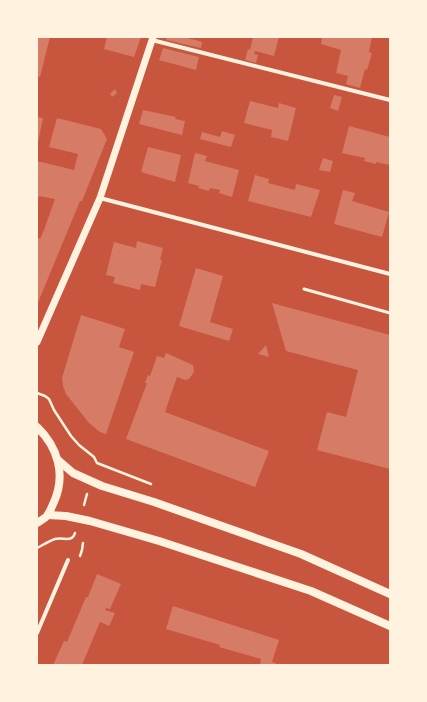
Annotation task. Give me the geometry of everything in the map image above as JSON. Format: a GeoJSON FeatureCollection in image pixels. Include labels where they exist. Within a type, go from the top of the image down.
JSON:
{"type":"FeatureCollection","features":[{"type":"Feature","properties":{"kind":"main road"},"geometry":{"type":"LineString","coordinates":[[37,427],[50,441],[58,460],[60,476],[58,493],[48,515],[37,523]]}},
{"type":"Feature","properties":{"kind":"main road"},"geometry":{"type":"LineString","coordinates":[[58,460],[73,473],[102,486],[154,502],[301,554],[390,594]]}},
{"type":"Feature","properties":{"kind":"main road"},"geometry":{"type":"LineString","coordinates":[[48,515],[66,516],[90,521],[159,540],[311,591],[390,626]]}},
{"type":"Feature","properties":{"kind":"street"},"geometry":{"type":"LineString","coordinates":[[37,342],[100,198],[153,38],[390,100]]}},
{"type":"Feature","properties":{"kind":"street"},"geometry":{"type":"LineString","coordinates":[[100,198],[390,274]]}},
{"type":"Feature","properties":{"kind":"street"},"geometry":{"type":"LineString","coordinates":[[37,633],[68,560]]}},
{"type":"Feature","properties":{"kind":"lane"},"geometry":{"type":"LineString","coordinates":[[304,290],[390,312]]}},
{"type":"Feature","properties":{"kind":"path"},"geometry":{"type":"LineString","coordinates":[[37,393],[49,398],[62,423],[79,445],[94,457],[97,463],[108,468]]}},
{"type":"Feature","properties":{"kind":"path"},"geometry":{"type":"LineString","coordinates":[[82,512],[89,489]]}},
{"type":"Feature","properties":{"kind":"path"},"geometry":{"type":"LineString","coordinates":[[37,548],[56,539],[71,539],[74,537],[76,529]]}},
{"type":"Feature","properties":{"kind":"path"},"geometry":{"type":"LineString","coordinates":[[82,550],[83,543]]}},
{"type":"Feature","properties":{"kind":"building"},"geometry":{"type":"Polygon","coordinates":[[[37,37],[50,37],[40,77],[37,76],[37,37]]]}},
{"type":"Feature","properties":{"kind":"building"},"geometry":{"type":"Polygon","coordinates":[[[107,37],[141,37],[134,57],[104,49],[107,37]]]}},
{"type":"Feature","properties":{"kind":"building"},"geometry":{"type":"Polygon","coordinates":[[[167,37],[188,37],[202,42],[201,48],[166,40],[167,37]]]}},
{"type":"Feature","properties":{"kind":"building"},"geometry":{"type":"Polygon","coordinates":[[[253,37],[279,37],[274,56],[255,51],[254,54],[258,55],[256,63],[245,60],[248,49],[250,50],[253,37]]]}},
{"type":"Feature","properties":{"kind":"building"},"geometry":{"type":"Polygon","coordinates":[[[322,37],[372,37],[369,52],[372,53],[367,70],[365,69],[360,88],[346,84],[348,76],[336,73],[341,50],[321,44],[322,37]]]}},
{"type":"Feature","properties":{"kind":"building"},"geometry":{"type":"Polygon","coordinates":[[[163,48],[199,57],[196,70],[159,60],[163,48]]]}},
{"type":"Feature","properties":{"kind":"building"},"geometry":{"type":"Polygon","coordinates":[[[115,89],[117,93],[112,97],[110,94],[115,89]]]}},
{"type":"Feature","properties":{"kind":"building"},"geometry":{"type":"Polygon","coordinates":[[[334,95],[342,97],[338,111],[330,108],[334,95]]]}},
{"type":"Feature","properties":{"kind":"building"},"geometry":{"type":"Polygon","coordinates":[[[250,101],[278,108],[279,103],[296,108],[288,141],[271,137],[272,130],[244,123],[250,101]]]}},
{"type":"Feature","properties":{"kind":"building"},"geometry":{"type":"Polygon","coordinates":[[[143,110],[176,117],[175,119],[185,121],[182,135],[139,124],[143,110]]]}},
{"type":"Feature","properties":{"kind":"building"},"geometry":{"type":"Polygon","coordinates":[[[37,117],[43,118],[38,142],[37,142],[37,117]]]}},
{"type":"Feature","properties":{"kind":"building"},"geometry":{"type":"Polygon","coordinates":[[[57,118],[101,129],[107,139],[37,305],[37,237],[40,239],[55,199],[39,196],[37,201],[37,161],[74,170],[78,154],[49,147],[57,118]]]}},
{"type":"Feature","properties":{"kind":"building"},"geometry":{"type":"Polygon","coordinates":[[[349,126],[390,137],[390,165],[364,161],[365,158],[342,153],[349,126]]]}},
{"type":"Feature","properties":{"kind":"building"},"geometry":{"type":"Polygon","coordinates":[[[222,131],[235,135],[231,147],[200,139],[202,132],[220,137],[222,131]]]}},
{"type":"Feature","properties":{"kind":"building"},"geometry":{"type":"Polygon","coordinates":[[[148,147],[181,155],[175,182],[141,172],[148,147]]]}},
{"type":"Feature","properties":{"kind":"building"},"geometry":{"type":"Polygon","coordinates":[[[195,153],[207,156],[205,161],[239,170],[232,197],[219,193],[220,190],[210,188],[209,191],[188,183],[195,153]]]}},
{"type":"Feature","properties":{"kind":"building"},"geometry":{"type":"Polygon","coordinates":[[[323,158],[333,161],[330,172],[319,170],[323,158]]]}},
{"type":"Feature","properties":{"kind":"building"},"geometry":{"type":"Polygon","coordinates":[[[255,175],[269,179],[268,183],[295,190],[296,184],[320,190],[311,217],[248,201],[255,175]]]}},
{"type":"Feature","properties":{"kind":"building"},"geometry":{"type":"Polygon","coordinates":[[[343,190],[355,193],[352,201],[389,212],[382,237],[334,224],[343,190]]]}},
{"type":"Feature","properties":{"kind":"building"},"geometry":{"type":"Polygon","coordinates":[[[137,241],[163,248],[160,260],[162,260],[155,287],[141,284],[140,290],[113,283],[115,277],[106,275],[114,242],[136,248],[137,241]]]}},
{"type":"Feature","properties":{"kind":"building"},"geometry":{"type":"Polygon","coordinates":[[[196,268],[223,276],[210,322],[233,329],[229,341],[179,326],[196,268]]]}},
{"type":"Feature","properties":{"kind":"building"},"geometry":{"type":"Polygon","coordinates":[[[272,303],[390,335],[390,469],[317,450],[327,412],[346,417],[358,370],[286,351],[272,303]]]}},
{"type":"Feature","properties":{"kind":"building"},"geometry":{"type":"Polygon","coordinates":[[[81,315],[125,329],[119,347],[134,352],[106,434],[100,432],[89,423],[66,394],[63,386],[62,378],[81,315]]]}},
{"type":"Feature","properties":{"kind":"building"},"geometry":{"type":"Polygon","coordinates":[[[266,345],[269,357],[258,354],[266,345]]]}},
{"type":"Feature","properties":{"kind":"building"},"geometry":{"type":"Polygon","coordinates":[[[166,353],[193,365],[194,372],[189,379],[185,380],[177,377],[165,412],[269,451],[255,487],[126,439],[147,383],[145,383],[148,375],[150,376],[157,356],[164,358],[166,353]]]}},
{"type":"Feature","properties":{"kind":"building"},"geometry":{"type":"Polygon","coordinates":[[[97,574],[121,584],[110,609],[106,608],[105,610],[115,613],[109,626],[100,622],[82,665],[53,665],[64,641],[67,642],[97,574]]]}},
{"type":"Feature","properties":{"kind":"building"},"geometry":{"type":"Polygon","coordinates":[[[173,606],[279,640],[272,662],[276,663],[275,665],[260,665],[261,659],[219,647],[220,645],[166,629],[173,606]]]}}]}
